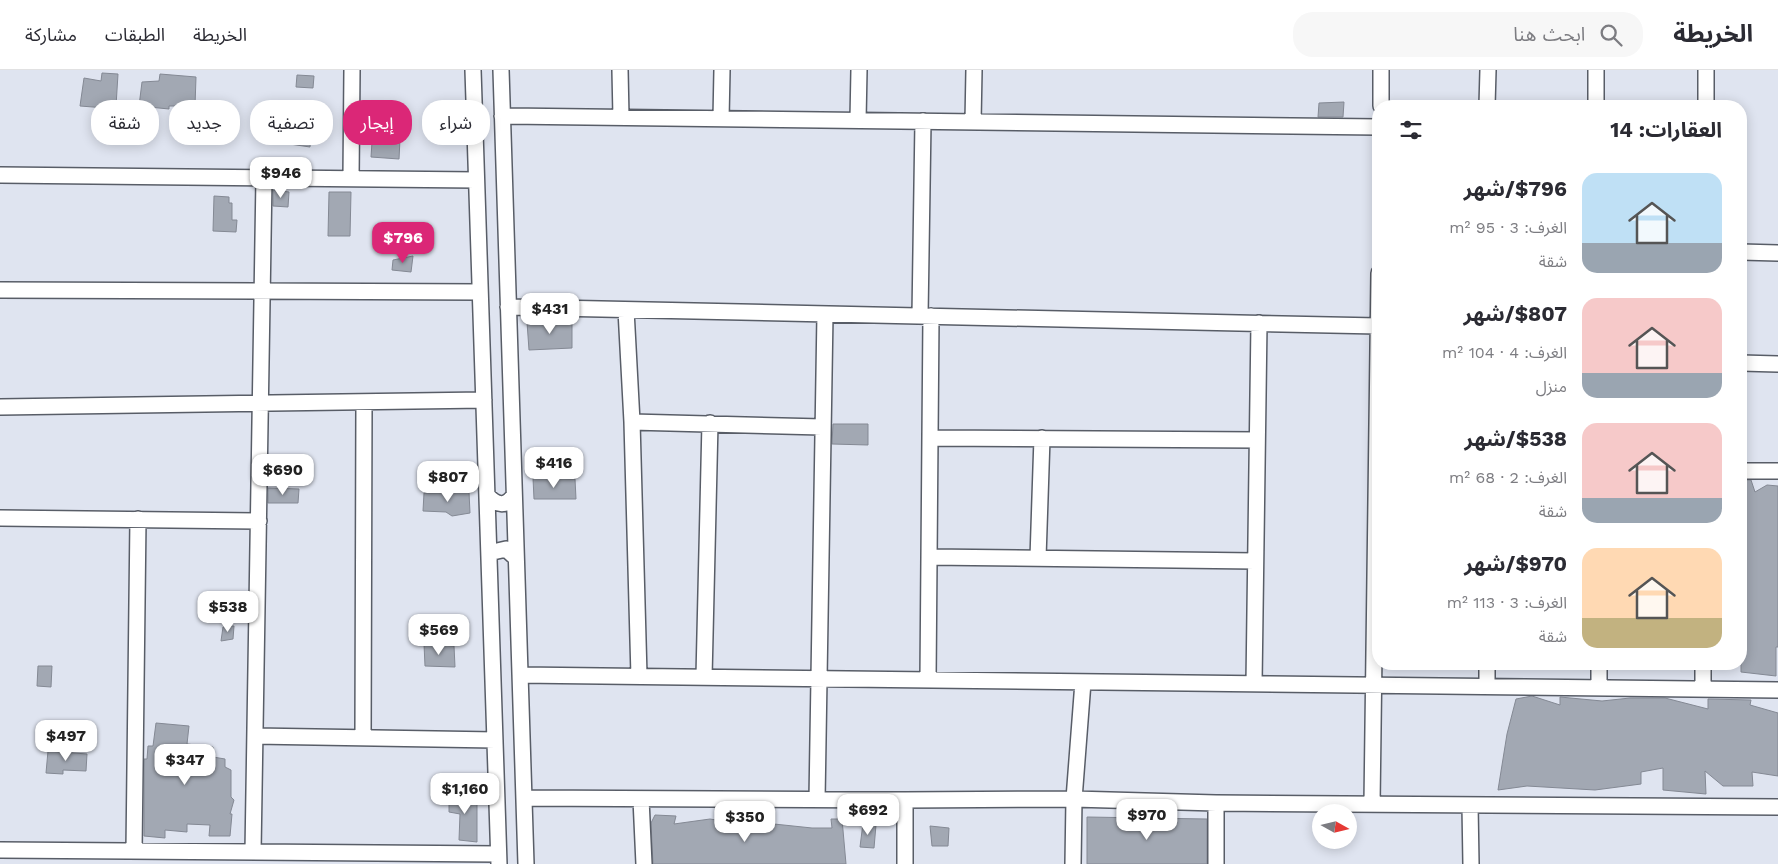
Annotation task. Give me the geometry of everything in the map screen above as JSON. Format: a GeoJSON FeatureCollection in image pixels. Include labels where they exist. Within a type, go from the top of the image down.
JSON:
{"type":"FeatureCollection","features":[{"type":"Feature","properties":{"kind":"street"},"geometry":{"type":"LineString","coordinates":[[351,178],[352,70]]}},
{"type":"Feature","properties":{"kind":"street"},"geometry":{"type":"LineString","coordinates":[[0,850],[58,857],[134,851],[160,858],[253,852],[499,859],[473,70]]}},
{"type":"Feature","properties":{"kind":"street"},"geometry":{"type":"LineString","coordinates":[[501,70],[526,864]]}},
{"type":"Feature","properties":{"kind":"street"},"geometry":{"type":"LineString","coordinates":[[620,70],[621,117]]}},
{"type":"Feature","properties":{"kind":"street"},"geometry":{"type":"LineString","coordinates":[[721,119],[722,70]]}},
{"type":"Feature","properties":{"kind":"street"},"geometry":{"type":"LineString","coordinates":[[858,120],[859,70]]}},
{"type":"Feature","properties":{"kind":"street"},"geometry":{"type":"LineString","coordinates":[[973,122],[974,70]]}},
{"type":"Feature","properties":{"kind":"street"},"geometry":{"type":"LineString","coordinates":[[1381,70],[1381,100]]}},
{"type":"Feature","properties":{"kind":"street"},"geometry":{"type":"LineString","coordinates":[[1487,100],[1488,70]]}},
{"type":"Feature","properties":{"kind":"street"},"geometry":{"type":"LineString","coordinates":[[1596,70],[1596,100]]}},
{"type":"Feature","properties":{"kind":"street"},"geometry":{"type":"LineString","coordinates":[[1706,70],[1706,100]]}},
{"type":"Feature","properties":{"kind":"street"},"geometry":{"type":"LineString","coordinates":[[502,116],[1372,127]]}},
{"type":"Feature","properties":{"kind":"street"},"geometry":{"type":"LineString","coordinates":[[923,121],[930,438],[928,680]]}},
{"type":"Feature","properties":{"kind":"street"},"geometry":{"type":"LineString","coordinates":[[0,175],[476,180]]}},
{"type":"Feature","properties":{"kind":"street"},"geometry":{"type":"LineString","coordinates":[[253,852],[264,178]]}},
{"type":"Feature","properties":{"kind":"street"},"geometry":{"type":"LineString","coordinates":[[1747,252],[1778,253]]}},
{"type":"Feature","properties":{"kind":"street"},"geometry":{"type":"LineString","coordinates":[[0,290],[480,292]]}},
{"type":"Feature","properties":{"kind":"street"},"geometry":{"type":"LineString","coordinates":[[508,307],[1372,326]]}},
{"type":"Feature","properties":{"kind":"street"},"geometry":{"type":"LineString","coordinates":[[626,310],[632,422],[639,676]]}},
{"type":"Feature","properties":{"kind":"street"},"geometry":{"type":"LineString","coordinates":[[817,800],[817,678],[825,314]]}},
{"type":"Feature","properties":{"kind":"street"},"geometry":{"type":"LineString","coordinates":[[1254,684],[1259,323]]}},
{"type":"Feature","properties":{"kind":"street"},"geometry":{"type":"LineString","coordinates":[[1747,363],[1778,364]]}},
{"type":"Feature","properties":{"kind":"street"},"geometry":{"type":"LineString","coordinates":[[0,407],[484,400]]}},
{"type":"Feature","properties":{"kind":"street"},"geometry":{"type":"LineString","coordinates":[[363,738],[364,402]]}},
{"type":"Feature","properties":{"kind":"street"},"geometry":{"type":"LineString","coordinates":[[632,422],[822,427]]}},
{"type":"Feature","properties":{"kind":"street"},"geometry":{"type":"LineString","coordinates":[[704,677],[710,423]]}},
{"type":"Feature","properties":{"kind":"street"},"geometry":{"type":"LineString","coordinates":[[930,438],[1257,440]]}},
{"type":"Feature","properties":{"kind":"street"},"geometry":{"type":"LineString","coordinates":[[1038,558],[1042,438]]}},
{"type":"Feature","properties":{"kind":"street"},"geometry":{"type":"LineString","coordinates":[[1747,471],[1778,471]]}},
{"type":"Feature","properties":{"kind":"street"},"geometry":{"type":"LineString","coordinates":[[487,496],[494,503],[499,504],[511,500],[514,495]]}},
{"type":"Feature","properties":{"kind":"street"},"geometry":{"type":"LineString","coordinates":[[0,518],[259,521]]}},
{"type":"Feature","properties":{"kind":"street"},"geometry":{"type":"LineString","coordinates":[[134,851],[138,519]]}},
{"type":"Feature","properties":{"kind":"street"},"geometry":{"type":"LineString","coordinates":[[489,557],[493,552],[506,549],[516,558]]}},
{"type":"Feature","properties":{"kind":"street"},"geometry":{"type":"LineString","coordinates":[[929,557],[1255,561]]}},
{"type":"Feature","properties":{"kind":"street"},"geometry":{"type":"LineString","coordinates":[[1372,804],[1374,670]]}},
{"type":"Feature","properties":{"kind":"street"},"geometry":{"type":"LineString","coordinates":[[1487,670],[1487,686]]}},
{"type":"Feature","properties":{"kind":"street"},"geometry":{"type":"LineString","coordinates":[[1598,688],[1599,670]]}},
{"type":"Feature","properties":{"kind":"street"},"geometry":{"type":"LineString","coordinates":[[1703,670],[1703,689]]}},
{"type":"Feature","properties":{"kind":"street"},"geometry":{"type":"LineString","coordinates":[[520,675],[1778,690]]}},
{"type":"Feature","properties":{"kind":"street"},"geometry":{"type":"LineString","coordinates":[[1073,864],[1074,799],[1082,682]]}},
{"type":"Feature","properties":{"kind":"street"},"geometry":{"type":"LineString","coordinates":[[255,736],[495,740]]}},
{"type":"Feature","properties":{"kind":"street"},"geometry":{"type":"LineString","coordinates":[[524,798],[1074,799],[1216,803],[1778,807]]}},
{"type":"Feature","properties":{"kind":"street"},"geometry":{"type":"LineString","coordinates":[[641,799],[644,864]]}},
{"type":"Feature","properties":{"kind":"street"},"geometry":{"type":"LineString","coordinates":[[905,800],[905,864]]}},
{"type":"Feature","properties":{"kind":"street"},"geometry":{"type":"LineString","coordinates":[[1216,803],[1216,864]]}},
{"type":"Feature","properties":{"kind":"street"},"geometry":{"type":"LineString","coordinates":[[1470,805],[1471,864]]}},
{"type":"Feature","properties":{"kind":"building"},"geometry":{"type":"Polygon","coordinates":[[[102,73],[118,74],[116,100],[91,100],[91,107],[80,106],[84,78],[101,81],[102,73]]]}},
{"type":"Feature","properties":{"kind":"building"},"geometry":{"type":"Polygon","coordinates":[[[160,74],[196,77],[195,100],[169,100],[169,109],[159,108],[159,100],[140,100],[142,82],[159,81],[160,74]]]}},
{"type":"Feature","properties":{"kind":"building"},"geometry":{"type":"Polygon","coordinates":[[[297,75],[314,76],[313,88],[296,87],[297,75]]]}},
{"type":"Feature","properties":{"kind":"building"},"geometry":{"type":"Polygon","coordinates":[[[1344,102],[1343,117],[1318,117],[1319,103],[1344,102]]]}},
{"type":"Feature","properties":{"kind":"building"},"geometry":{"type":"Polygon","coordinates":[[[372,145],[400,145],[399,159],[371,157],[372,145]]]}},
{"type":"Feature","properties":{"kind":"building"},"geometry":{"type":"Polygon","coordinates":[[[273,190],[289,192],[288,207],[273,206],[273,190]]]}},
{"type":"Feature","properties":{"kind":"building"},"geometry":{"type":"Polygon","coordinates":[[[329,192],[351,192],[350,236],[328,236],[329,192]]]}},
{"type":"Feature","properties":{"kind":"building"},"geometry":{"type":"Polygon","coordinates":[[[214,196],[229,197],[229,203],[232,203],[232,220],[237,220],[236,232],[213,231],[214,196]]]}},
{"type":"Feature","properties":{"kind":"building"},"geometry":{"type":"Polygon","coordinates":[[[413,256],[411,272],[392,270],[393,260],[413,256]]]}},
{"type":"Feature","properties":{"kind":"building"},"geometry":{"type":"Polygon","coordinates":[[[527,322],[572,322],[572,348],[529,350],[527,322]]]}},
{"type":"Feature","properties":{"kind":"building"},"geometry":{"type":"Polygon","coordinates":[[[833,424],[868,424],[868,445],[832,444],[833,424]]]}},
{"type":"Feature","properties":{"kind":"building"},"geometry":{"type":"Polygon","coordinates":[[[533,478],[575,479],[576,499],[534,499],[533,478]]]}},
{"type":"Feature","properties":{"kind":"building"},"geometry":{"type":"Polygon","coordinates":[[[1747,480],[1751,480],[1755,492],[1767,485],[1778,486],[1778,647],[1776,647],[1776,676],[1741,672],[1741,670],[1747,670],[1747,480]]]}},
{"type":"Feature","properties":{"kind":"building"},"geometry":{"type":"Polygon","coordinates":[[[268,488],[299,489],[298,503],[268,503],[268,488]]]}},
{"type":"Feature","properties":{"kind":"building"},"geometry":{"type":"Polygon","coordinates":[[[469,492],[470,513],[452,516],[446,512],[423,511],[424,493],[469,492]]]}},
{"type":"Feature","properties":{"kind":"building"},"geometry":{"type":"Polygon","coordinates":[[[234,626],[233,639],[221,641],[223,627],[234,626]]]}},
{"type":"Feature","properties":{"kind":"building"},"geometry":{"type":"Polygon","coordinates":[[[424,644],[454,646],[455,667],[425,666],[424,644]]]}},
{"type":"Feature","properties":{"kind":"building"},"geometry":{"type":"Polygon","coordinates":[[[38,666],[52,666],[51,687],[37,686],[38,666]]]}},
{"type":"Feature","properties":{"kind":"building"},"geometry":{"type":"Polygon","coordinates":[[[1532,696],[1560,705],[1560,697],[1602,701],[1630,698],[1665,698],[1708,709],[1708,699],[1751,700],[1750,705],[1778,713],[1778,776],[1752,772],[1753,786],[1723,786],[1705,771],[1706,794],[1663,790],[1663,768],[1641,772],[1641,784],[1595,790],[1527,786],[1498,790],[1507,734],[1516,699],[1532,696]]]}},
{"type":"Feature","properties":{"kind":"building"},"geometry":{"type":"Polygon","coordinates":[[[156,723],[189,726],[187,744],[213,747],[213,757],[225,759],[225,767],[231,770],[231,797],[234,800],[230,814],[232,814],[230,836],[209,836],[210,825],[187,824],[187,832],[165,830],[165,838],[144,836],[144,759],[147,759],[148,746],[153,746],[156,723]]]}},
{"type":"Feature","properties":{"kind":"building"},"geometry":{"type":"Polygon","coordinates":[[[48,751],[87,754],[86,771],[63,770],[63,774],[46,773],[48,751]]]}},
{"type":"Feature","properties":{"kind":"building"},"geometry":{"type":"Polygon","coordinates":[[[449,793],[477,796],[477,842],[459,840],[460,814],[449,812],[449,793]]]}},
{"type":"Feature","properties":{"kind":"building"},"geometry":{"type":"Polygon","coordinates":[[[748,814],[774,824],[812,828],[832,828],[831,819],[842,819],[846,864],[653,864],[651,823],[655,815],[676,816],[674,824],[710,819],[741,824],[748,814]]]}},
{"type":"Feature","properties":{"kind":"building"},"geometry":{"type":"Polygon","coordinates":[[[1087,817],[1207,819],[1207,864],[1087,864],[1087,817]]]}},
{"type":"Feature","properties":{"kind":"building"},"geometry":{"type":"Polygon","coordinates":[[[863,823],[876,825],[874,848],[860,847],[863,823]]]}},
{"type":"Feature","properties":{"kind":"building"},"geometry":{"type":"Polygon","coordinates":[[[930,826],[949,828],[948,846],[932,846],[930,826]]]}}]}
